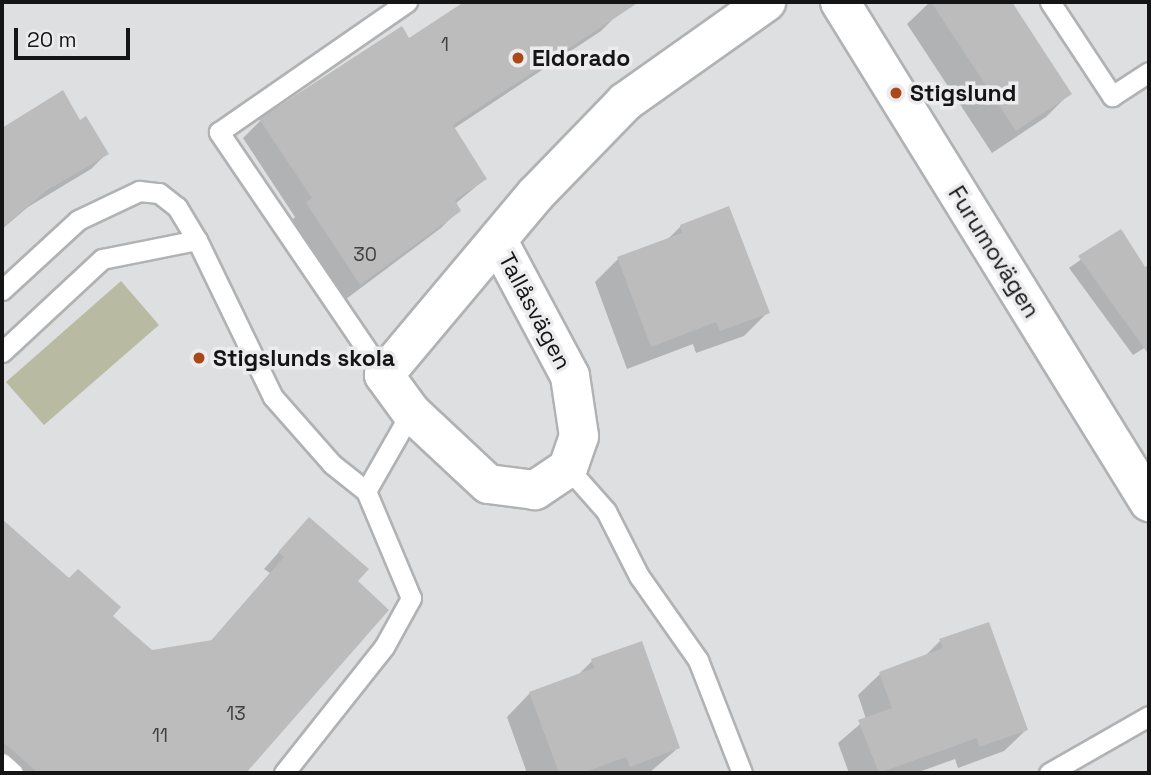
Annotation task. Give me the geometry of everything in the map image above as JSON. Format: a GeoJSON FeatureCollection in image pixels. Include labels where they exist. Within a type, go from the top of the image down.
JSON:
{"type":"FeatureCollection","features":[{"type":"Feature","properties":{"kind":"street","name":"Tallåsvägen"},"geometry":{"type":"LineString","coordinates":[[384,375],[536,194],[625,102],[766,2]]}},
{"type":"Feature","properties":{"kind":"street","name":"Furumovägen"},"geometry":{"type":"LineString","coordinates":[[840,2],[1149,502]]}},
{"type":"Feature","properties":{"kind":"street","name":"Tallåsvägen"},"geometry":{"type":"LineString","coordinates":[[498,241],[570,376],[579,436],[568,468]]}},
{"type":"Feature","properties":{"kind":"street"},"geometry":{"type":"LineString","coordinates":[[384,375],[411,412],[488,484],[535,490],[568,468]]}},
{"type":"Feature","properties":{"kind":"lane"},"geometry":{"type":"LineString","coordinates":[[384,375],[219,132],[407,2]]}},
{"type":"Feature","properties":{"kind":"lane"},"geometry":{"type":"LineString","coordinates":[[1050,2],[1112,96],[1149,72]]}},
{"type":"Feature","properties":{"kind":"lane"},"geometry":{"type":"LineString","coordinates":[[2,290],[78,220],[139,191],[159,193],[177,207],[197,240],[273,397],[332,464],[366,491],[411,598],[384,647],[284,773]]}},
{"type":"Feature","properties":{"kind":"lane"},"geometry":{"type":"LineString","coordinates":[[2,352],[102,259],[197,240]]}},
{"type":"Feature","properties":{"kind":"lane"},"geometry":{"type":"LineString","coordinates":[[366,491],[411,412]]}},
{"type":"Feature","properties":{"kind":"lane"},"geometry":{"type":"LineString","coordinates":[[568,468],[606,511],[639,576],[698,660],[742,773]]}},
{"type":"Feature","properties":{"kind":"lane"},"geometry":{"type":"LineString","coordinates":[[1049,773],[1149,716]]}},
{"type":"Feature","properties":{"kind":"lane"},"geometry":{"type":"LineString","coordinates":[[2,763],[13,773]]}},
{"type":"Feature","properties":{"kind":"green space"},"geometry":{"type":"Polygon","coordinates":[[[121,281],[159,325],[44,425],[6,382],[121,281]]]}},
{"type":"Feature","properties":{"kind":"building"},"geometry":{"type":"Polygon","coordinates":[[[464,2],[639,2],[453,125],[487,179],[455,200],[461,211],[360,285],[306,203],[312,198],[259,119],[402,26],[409,38],[464,2]]]}},
{"type":"Feature","properties":{"kind":"building"},"geometry":{"type":"Polygon","coordinates":[[[931,2],[1012,2],[1072,94],[1016,131],[931,2]]]}},
{"type":"Feature","properties":{"kind":"building"},"geometry":{"type":"Polygon","coordinates":[[[63,90],[80,120],[86,116],[109,154],[46,191],[2,228],[2,128],[63,90]]]}},
{"type":"Feature","properties":{"kind":"building"},"geometry":{"type":"Polygon","coordinates":[[[729,206],[770,313],[720,331],[716,322],[651,347],[617,257],[682,233],[680,225],[729,206]]]}},
{"type":"Feature","properties":{"kind":"building"},"geometry":{"type":"Polygon","coordinates":[[[1121,229],[1149,273],[1149,355],[1078,256],[1121,229]]]}},
{"type":"Feature","properties":{"kind":"building"},"geometry":{"type":"Polygon","coordinates":[[[309,517],[369,569],[358,581],[389,610],[246,773],[38,773],[2,741],[2,519],[69,578],[78,569],[121,607],[113,616],[152,650],[212,640],[284,557],[278,552],[309,517]]]}},
{"type":"Feature","properties":{"kind":"building"},"geometry":{"type":"Polygon","coordinates":[[[989,622],[1028,730],[979,747],[977,738],[879,773],[858,720],[892,708],[879,672],[943,648],[939,639],[989,622]]]}},
{"type":"Feature","properties":{"kind":"building"},"geometry":{"type":"Polygon","coordinates":[[[642,641],[680,748],[630,767],[626,757],[583,773],[559,773],[529,692],[594,668],[591,659],[642,641]]]}},
{"type":"Feature","properties":{"kind":"place","name":"Eldorado"},"geometry":{"type":"Point","coordinates":[518,58]}},
{"type":"Feature","properties":{"kind":"place","name":"Stigslund"},"geometry":{"type":"Point","coordinates":[896,93]}},
{"type":"Feature","properties":{"kind":"place","name":"Stigslunds skola"},"geometry":{"type":"Point","coordinates":[199,358]}}]}
